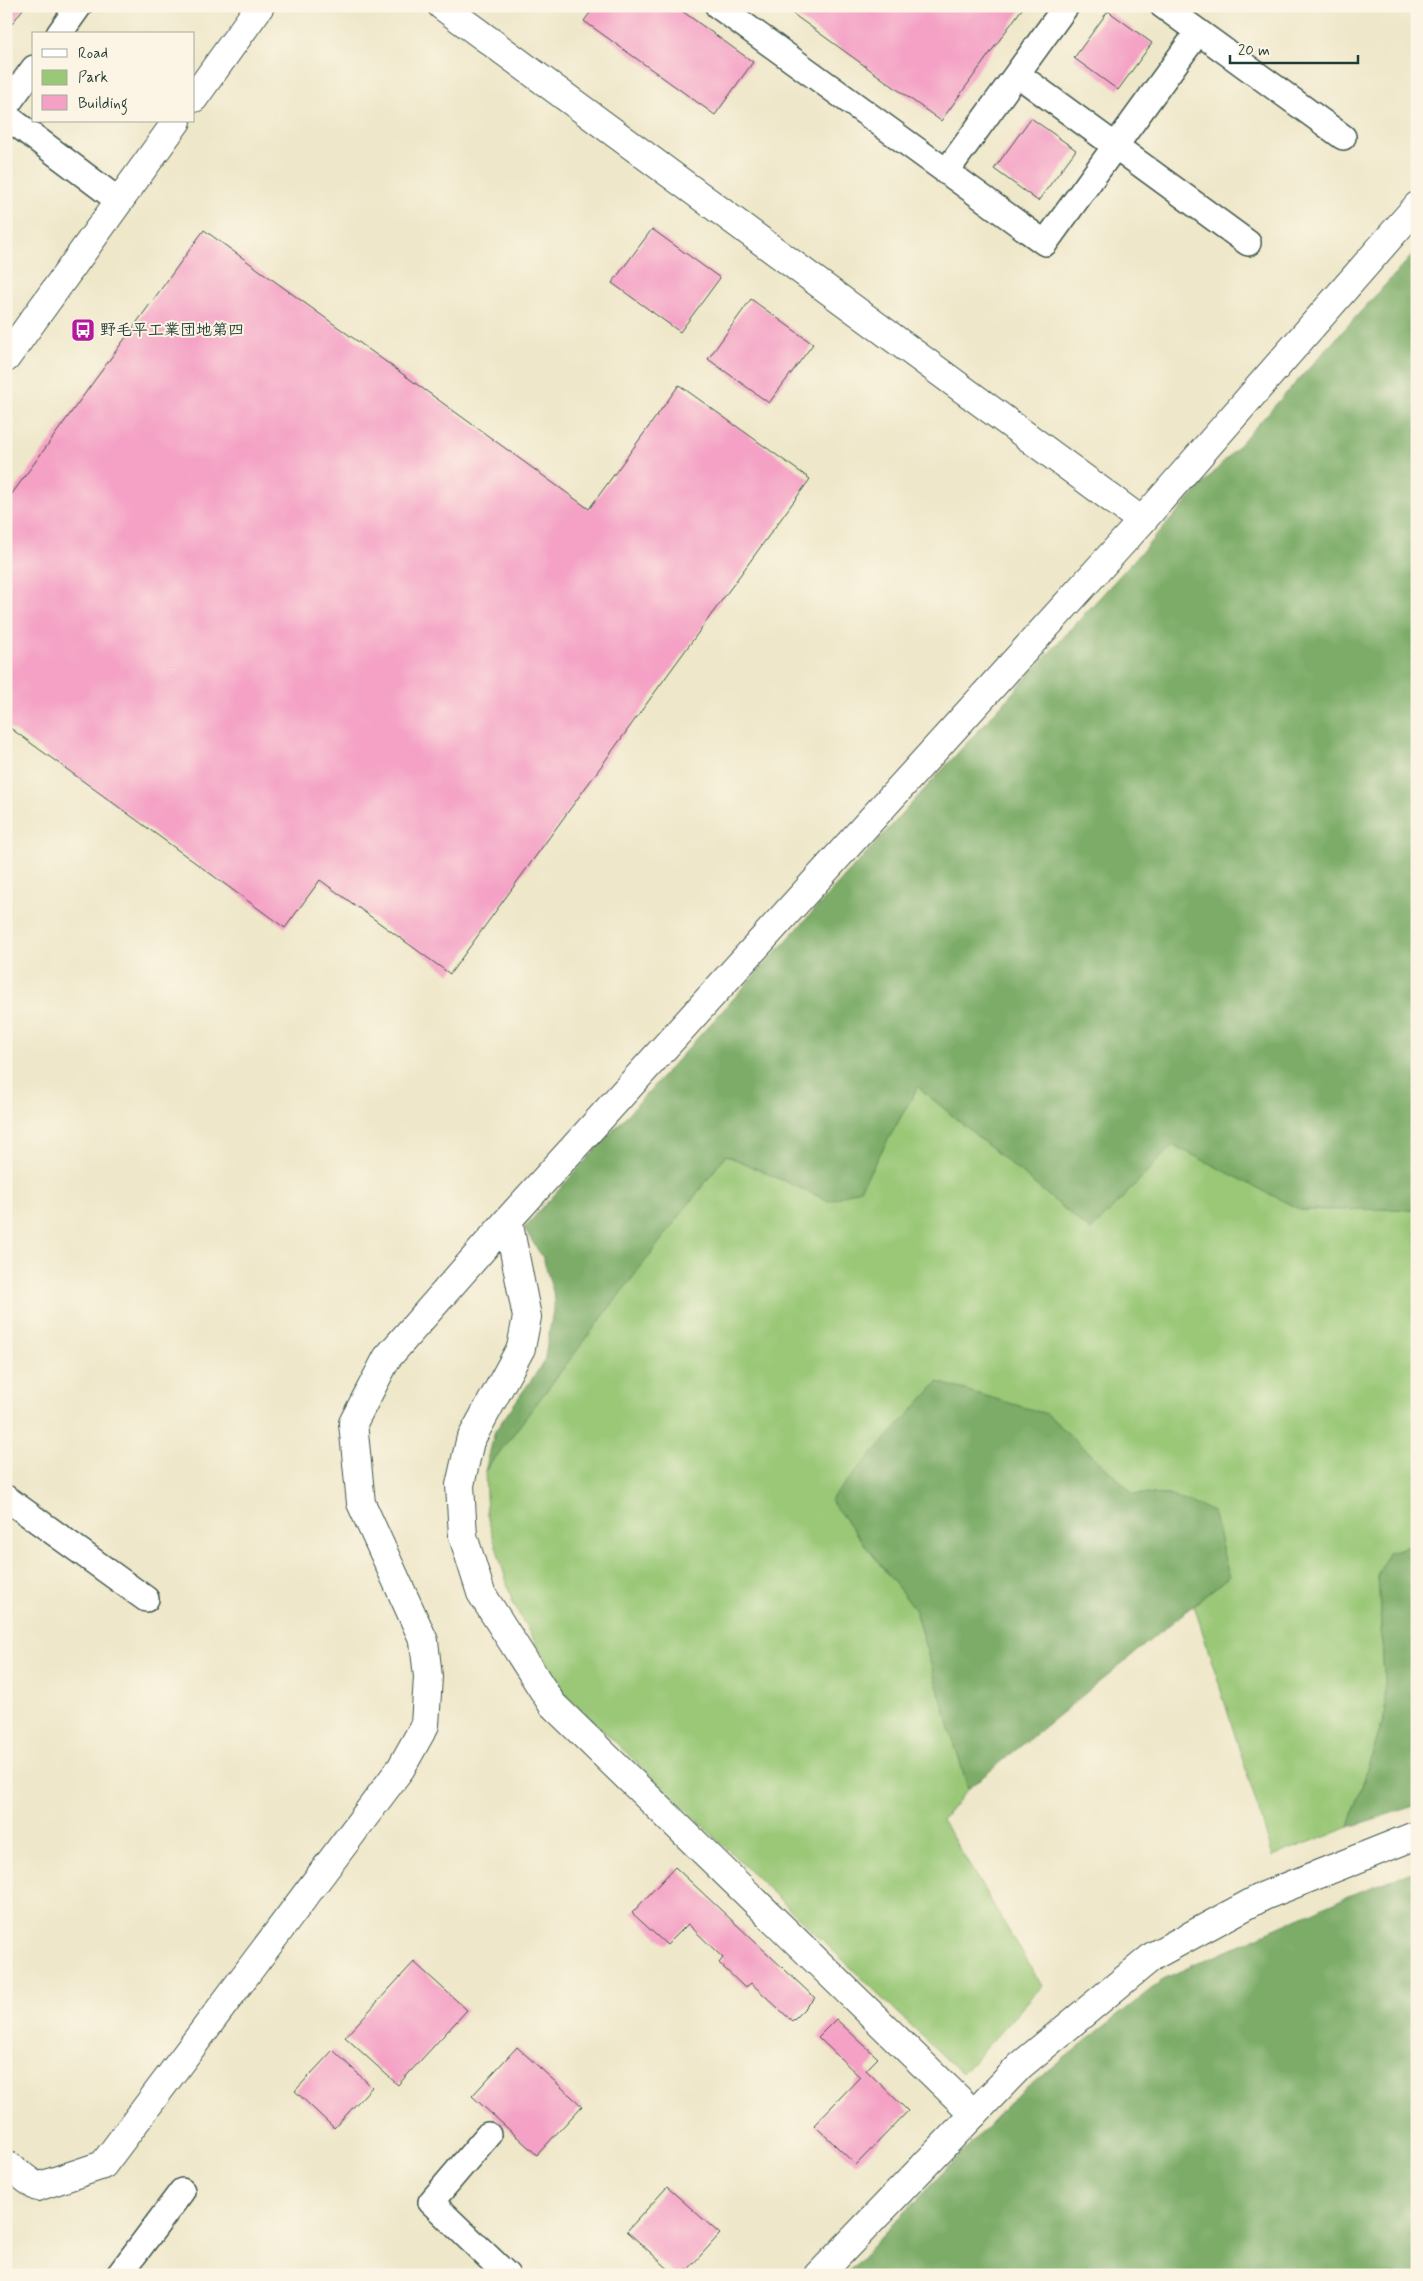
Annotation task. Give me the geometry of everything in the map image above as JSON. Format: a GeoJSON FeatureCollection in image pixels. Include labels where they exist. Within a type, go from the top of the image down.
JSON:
{"type":"FeatureCollection","features":[{"type":"Feature","properties":{"kind":"street"},"geometry":{"type":"LineString","coordinates":[[195,97],[260,6]]}},
{"type":"Feature","properties":{"kind":"street"},"geometry":{"type":"LineString","coordinates":[[442,6],[1142,522]]}},
{"type":"Feature","properties":{"kind":"street"},"geometry":{"type":"LineString","coordinates":[[6,358],[176,122]]}},
{"type":"Feature","properties":{"kind":"street"},"geometry":{"type":"LineString","coordinates":[[6,2164],[37,2187],[102,2165],[401,1768],[425,1725],[428,1677],[424,1641],[361,1503],[354,1423],[388,1358],[508,1220],[1142,522],[1417,206]]}},
{"type":"Feature","properties":{"kind":"street"},"geometry":{"type":"LineString","coordinates":[[508,1220],[527,1317],[521,1348],[470,1441],[460,1485],[463,1536],[481,1593],[552,1704],[974,2114]]}},
{"type":"Feature","properties":{"kind":"street"},"geometry":{"type":"LineString","coordinates":[[820,2275],[1020,2066],[1153,1956],[1264,1896],[1417,1835]]}},
{"type":"Feature","properties":{"kind":"lane"},"geometry":{"type":"LineString","coordinates":[[60,32],[79,6]]}},
{"type":"Feature","properties":{"kind":"lane"},"geometry":{"type":"LineString","coordinates":[[718,6],[1045,243],[1198,32]]}},
{"type":"Feature","properties":{"kind":"lane"},"geometry":{"type":"LineString","coordinates":[[946,172],[1066,6]]}},
{"type":"Feature","properties":{"kind":"lane"},"geometry":{"type":"LineString","coordinates":[[1162,6],[1343,137]]}},
{"type":"Feature","properties":{"kind":"lane"},"geometry":{"type":"LineString","coordinates":[[6,106],[32,71]]}},
{"type":"Feature","properties":{"kind":"lane"},"geometry":{"type":"LineString","coordinates":[[1016,74],[1248,243]]}},
{"type":"Feature","properties":{"kind":"lane"},"geometry":{"type":"LineString","coordinates":[[6,116],[119,201]]}},
{"type":"Feature","properties":{"kind":"lane"},"geometry":{"type":"LineString","coordinates":[[6,1498],[146,1599]]}},
{"type":"Feature","properties":{"kind":"lane"},"geometry":{"type":"LineString","coordinates":[[488,2135],[431,2202],[507,2275]]}},
{"type":"Feature","properties":{"kind":"lane"},"geometry":{"type":"LineString","coordinates":[[119,2275],[182,2191]]}},
{"type":"Feature","properties":{"kind":"green space"},"geometry":{"type":"Polygon","coordinates":[[[1417,250],[1417,1209],[1301,1210],[1173,1145],[1091,1231],[918,1087],[860,1189],[829,1201],[726,1155],[485,1471],[495,1431],[544,1362],[555,1299],[543,1258],[524,1228],[1417,250]]]}},
{"type":"Feature","properties":{"kind":"green space"},"geometry":{"type":"Polygon","coordinates":[[[918,1087],[1091,1231],[1173,1144],[1301,1210],[1417,1209],[1417,1548],[1414,1545],[1378,1576],[1386,1711],[1349,1827],[1273,1856],[1194,1605],[1229,1576],[1169,1495],[1134,1494],[1047,1414],[830,1500],[914,1608],[968,1789],[942,1820],[1042,1986],[962,2074],[562,1691],[513,1603],[487,1516],[485,1471],[726,1155],[829,1201],[860,1189],[918,1087]]]}},
{"type":"Feature","properties":{"kind":"green space"},"geometry":{"type":"Polygon","coordinates":[[[938,1382],[1047,1414],[1134,1494],[1169,1495],[1213,1511],[1229,1576],[968,1789],[914,1608],[830,1500],[938,1382]]]}},
{"type":"Feature","properties":{"kind":"green space"},"geometry":{"type":"Polygon","coordinates":[[[1414,1545],[1417,1548],[1417,1805],[1349,1827],[1386,1711],[1378,1576],[1388,1552],[1414,1545]]]}},
{"type":"Feature","properties":{"kind":"green space"},"geometry":{"type":"Polygon","coordinates":[[[1417,1870],[1417,2275],[845,2275],[1014,2098],[1165,1978],[1348,1896],[1417,1870]]]}},
{"type":"Feature","properties":{"kind":"building"},"geometry":{"type":"Polygon","coordinates":[[[6,6],[25,6],[6,32],[6,6]]]}},
{"type":"Feature","properties":{"kind":"building"},"geometry":{"type":"Polygon","coordinates":[[[595,6],[675,6],[753,62],[715,115],[584,21],[595,6]]]}},
{"type":"Feature","properties":{"kind":"building"},"geometry":{"type":"Polygon","coordinates":[[[782,6],[1024,6],[941,121],[782,6]]]}},
{"type":"Feature","properties":{"kind":"building"},"geometry":{"type":"Polygon","coordinates":[[[1108,11],[1152,43],[1118,90],[1074,58],[1108,11]]]}},
{"type":"Feature","properties":{"kind":"building"},"geometry":{"type":"Polygon","coordinates":[[[1031,118],[1076,150],[1038,201],[994,169],[1031,118]]]}},
{"type":"Feature","properties":{"kind":"building"},"geometry":{"type":"Polygon","coordinates":[[[652,229],[720,278],[680,332],[612,283],[652,229]]]}},
{"type":"Feature","properties":{"kind":"building"},"geometry":{"type":"Polygon","coordinates":[[[204,230],[589,509],[679,385],[810,479],[450,974],[320,880],[285,928],[6,725],[6,502],[204,230]]]}},
{"type":"Feature","properties":{"kind":"building"},"geometry":{"type":"Polygon","coordinates":[[[751,299],[813,344],[769,403],[708,359],[751,299]]]}},
{"type":"Feature","properties":{"kind":"building"},"geometry":{"type":"Polygon","coordinates":[[[675,1867],[815,1998],[792,2021],[751,1983],[745,1988],[719,1963],[723,1958],[688,1924],[667,1945],[632,1913],[675,1867]]]}},
{"type":"Feature","properties":{"kind":"building"},"geometry":{"type":"Polygon","coordinates":[[[414,1962],[467,2010],[398,2085],[345,2037],[414,1962]]]}},
{"type":"Feature","properties":{"kind":"building"},"geometry":{"type":"Polygon","coordinates":[[[836,2019],[878,2058],[866,2070],[908,2111],[856,2165],[814,2125],[860,2077],[818,2037],[836,2019]]]}},
{"type":"Feature","properties":{"kind":"building"},"geometry":{"type":"Polygon","coordinates":[[[517,2047],[582,2106],[537,2155],[472,2096],[517,2047]]]}},
{"type":"Feature","properties":{"kind":"building"},"geometry":{"type":"Polygon","coordinates":[[[333,2050],[372,2087],[334,2128],[295,2091],[333,2050]]]}},
{"type":"Feature","properties":{"kind":"building"},"geometry":{"type":"Polygon","coordinates":[[[667,2187],[720,2234],[683,2275],[675,2275],[627,2231],[667,2187]]]}},
{"type":"Feature","properties":{"kind":"place","name":"野毛平工業団地第四"},"geometry":{"type":"Point","coordinates":[83,330]}}]}
